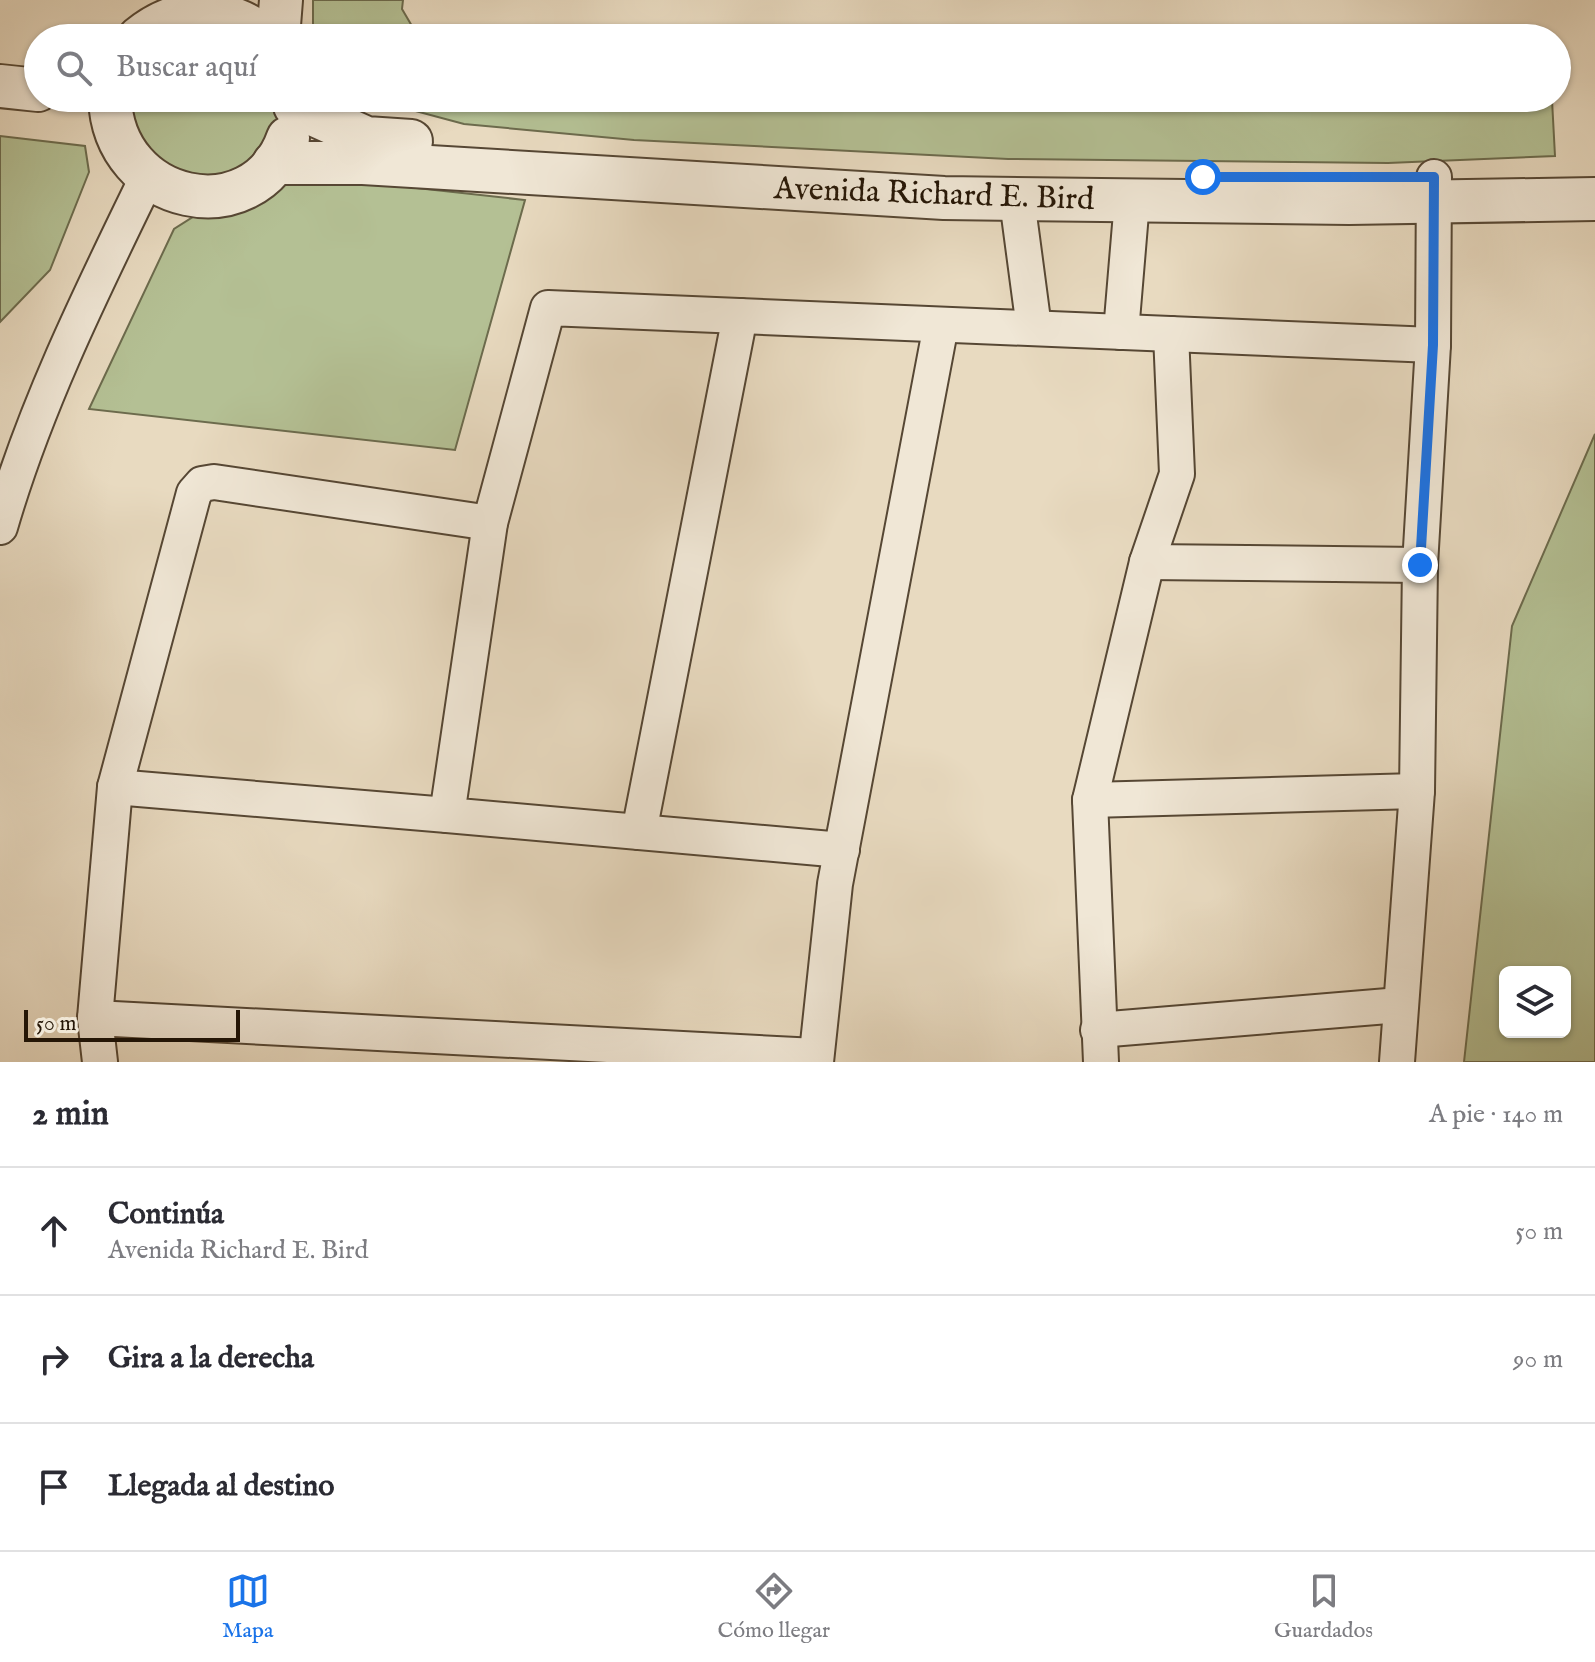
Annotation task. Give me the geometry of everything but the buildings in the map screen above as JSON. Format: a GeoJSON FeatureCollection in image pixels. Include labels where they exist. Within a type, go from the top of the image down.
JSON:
{"type":"FeatureCollection","features":[{"type":"Feature","properties":{"kind":"street"},"geometry":{"type":"LineString","coordinates":[[279,24],[281,0]]}},
{"type":"Feature","properties":{"kind":"street"},"geometry":{"type":"LineString","coordinates":[[161,24],[210,6],[244,24]]}},
{"type":"Feature","properties":{"kind":"street"},"geometry":{"type":"LineString","coordinates":[[0,86],[24,89]]}},
{"type":"Feature","properties":{"kind":"street"},"geometry":{"type":"LineString","coordinates":[[112,112],[114,134],[122,151],[147,178],[190,196],[213,196],[236,190],[257,179],[274,163],[286,143],[293,112]]}},
{"type":"Feature","properties":{"kind":"street","name":"Avenida Richard E. Bird"},"geometry":{"type":"LineString","coordinates":[[315,112],[366,138],[664,159],[1595,199]]}},
{"type":"Feature","properties":{"kind":"street","name":"Avenida Richard E. Bird"},"geometry":{"type":"LineString","coordinates":[[274,163],[363,163],[805,192],[1132,201],[1434,190],[1595,174]]}},
{"type":"Feature","properties":{"kind":"street"},"geometry":{"type":"LineString","coordinates":[[0,527],[60,364],[95,282],[147,178]]}},
{"type":"Feature","properties":{"kind":"street"},"geometry":{"type":"LineString","coordinates":[[1397,1062],[1417,791],[1420,565],[1433,345],[1434,190]]}},
{"type":"Feature","properties":{"kind":"street"},"geometry":{"type":"LineString","coordinates":[[1017,200],[1034,328]]}},
{"type":"Feature","properties":{"kind":"street"},"geometry":{"type":"LineString","coordinates":[[1121,332],[1132,201]]}},
{"type":"Feature","properties":{"kind":"street"},"geometry":{"type":"LineString","coordinates":[[447,815],[490,523],[548,308],[1433,345]]}},
{"type":"Feature","properties":{"kind":"street"},"geometry":{"type":"LineString","coordinates":[[639,832],[740,316]]}},
{"type":"Feature","properties":{"kind":"street"},"geometry":{"type":"LineString","coordinates":[[95,1018],[816,1059],[842,850],[941,325]]}},
{"type":"Feature","properties":{"kind":"street"},"geometry":{"type":"LineString","coordinates":[[1171,334],[1177,474],[1147,562],[1090,800],[1100,1046],[1400,1005]]}},
{"type":"Feature","properties":{"kind":"street"},"geometry":{"type":"LineString","coordinates":[[100,1062],[95,1018],[115,787],[194,493],[202,484],[214,482],[490,523]]}},
{"type":"Feature","properties":{"kind":"street"},"geometry":{"type":"LineString","coordinates":[[1147,562],[1420,565]]}},
{"type":"Feature","properties":{"kind":"street"},"geometry":{"type":"LineString","coordinates":[[115,787],[842,850]]}},
{"type":"Feature","properties":{"kind":"street"},"geometry":{"type":"LineString","coordinates":[[1090,800],[1417,791]]}},
{"type":"Feature","properties":{"kind":"green space"},"geometry":{"type":"Polygon","coordinates":[[[313,0],[403,0],[402,9],[411,24],[313,24],[313,0]]]}},
{"type":"Feature","properties":{"kind":"green space"},"geometry":{"type":"Polygon","coordinates":[[[130,112],[277,112],[275,129],[263,151],[216,183],[146,161],[130,112]]]}},
{"type":"Feature","properties":{"kind":"green space"},"geometry":{"type":"Polygon","coordinates":[[[419,112],[1553,112],[1555,156],[1388,163],[1008,159],[634,140],[464,124],[419,112]]]}},
{"type":"Feature","properties":{"kind":"green space"},"geometry":{"type":"Polygon","coordinates":[[[0,136],[85,146],[89,172],[50,270],[0,322],[0,136]]]}},
{"type":"Feature","properties":{"kind":"green space"},"geometry":{"type":"Polygon","coordinates":[[[298,175],[525,200],[455,450],[89,409],[174,229],[204,210],[298,175]]]}},
{"type":"Feature","properties":{"kind":"green space"},"geometry":{"type":"Polygon","coordinates":[[[1595,434],[1595,1062],[1464,1062],[1512,626],[1595,434]]]}},
{"type":"Feature","properties":{"kind":"route"},"geometry":{"type":"LineString","coordinates":[[1203,177],[1434,177],[1433,345],[1420,565]]}}]}
